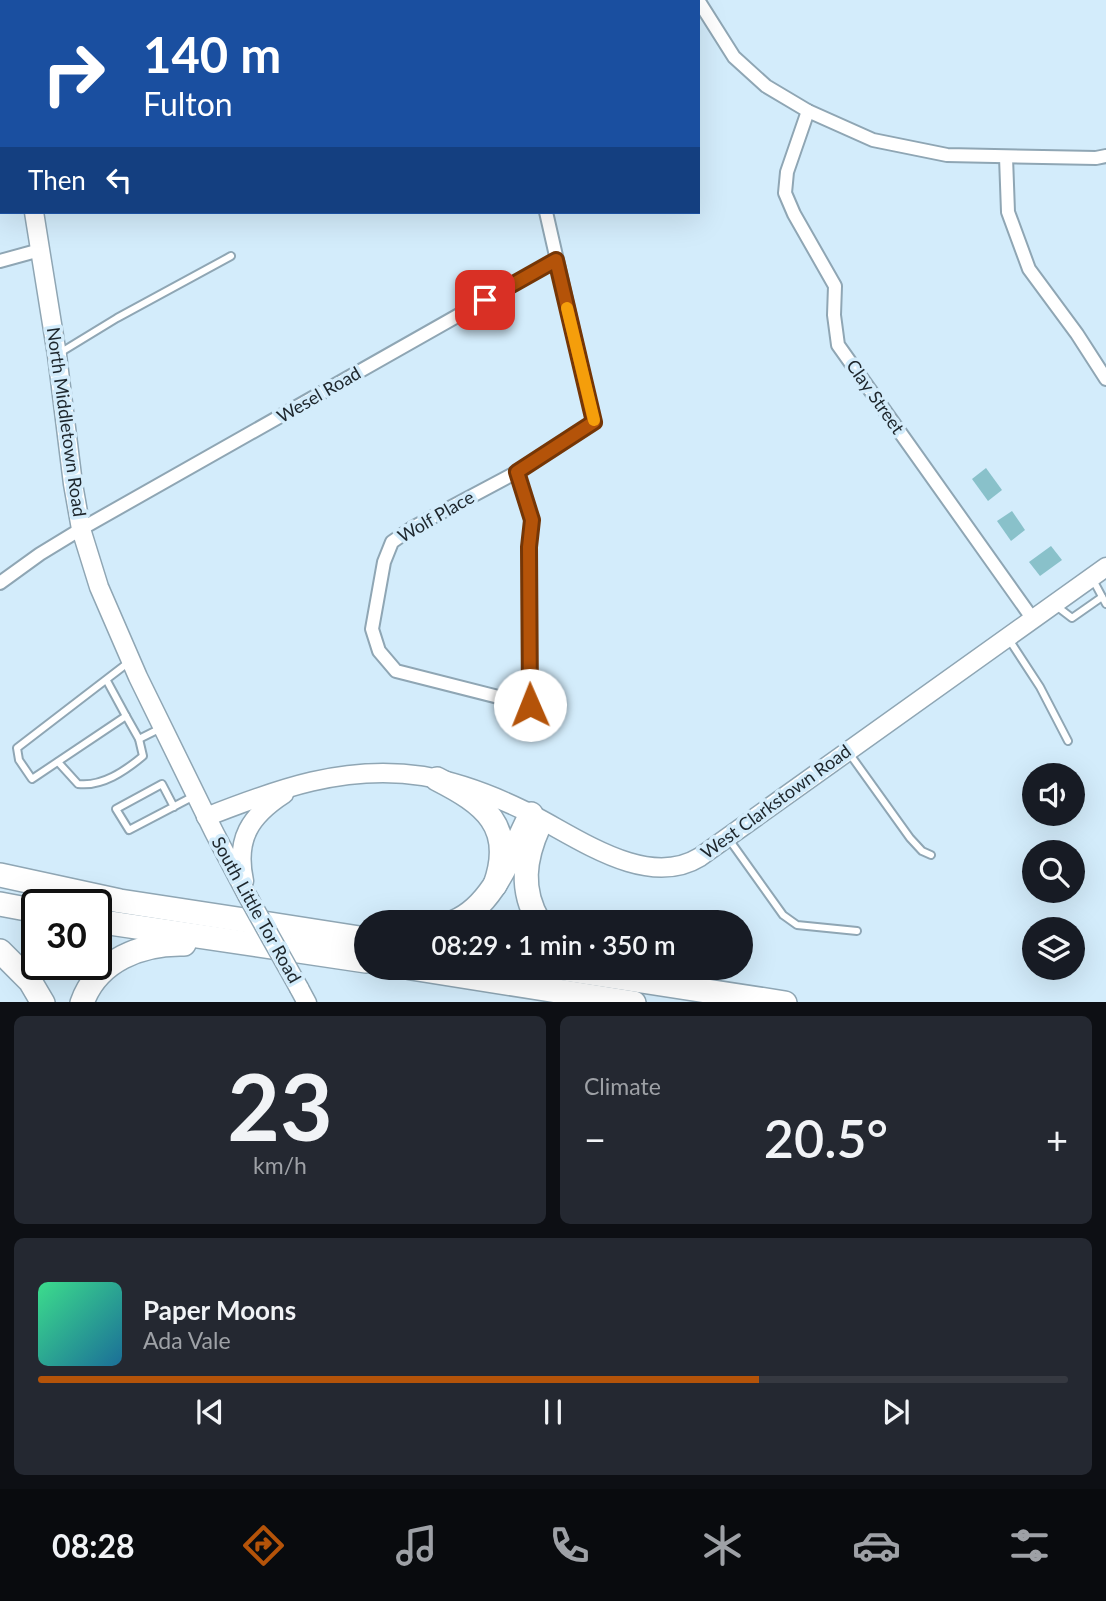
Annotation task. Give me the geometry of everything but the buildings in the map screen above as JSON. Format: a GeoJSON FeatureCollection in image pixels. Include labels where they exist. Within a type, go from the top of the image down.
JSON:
{"type":"FeatureCollection","features":[{"type":"Feature","properties":{"kind":"highway"},"geometry":{"type":"LineString","coordinates":[[436,779],[475,801],[495,822],[501,854],[495,885]]}},
{"type":"Feature","properties":{"kind":"highway"},"geometry":{"type":"LineString","coordinates":[[473,910],[495,885],[536,817]]}},
{"type":"Feature","properties":{"kind":"highway"},"geometry":{"type":"LineString","coordinates":[[533,910],[528,900],[525,873],[536,817]]}},
{"type":"Feature","properties":{"kind":"highway"},"geometry":{"type":"LineString","coordinates":[[0,875],[199,914],[354,937]]}},
{"type":"Feature","properties":{"kind":"highway"},"geometry":{"type":"LineString","coordinates":[[0,904],[21,908]]}},
{"type":"Feature","properties":{"kind":"highway"},"geometry":{"type":"LineString","coordinates":[[199,914],[354,924]]}},
{"type":"Feature","properties":{"kind":"highway"},"geometry":{"type":"LineString","coordinates":[[112,923],[354,959]]}},
{"type":"Feature","properties":{"kind":"highway"},"geometry":{"type":"LineString","coordinates":[[82,1002],[90,985],[109,965],[128,954],[153,946],[189,944],[309,953]]}},
{"type":"Feature","properties":{"kind":"highway"},"geometry":{"type":"LineString","coordinates":[[0,951],[30,981],[42,1002]]}},
{"type":"Feature","properties":{"kind":"highway"},"geometry":{"type":"LineString","coordinates":[[487,980],[628,1002]]}},
{"type":"Feature","properties":{"kind":"highway"},"geometry":{"type":"LineString","coordinates":[[637,980],[778,1001]]}},
{"type":"Feature","properties":{"kind":"highway"},"geometry":{"type":"LineString","coordinates":[[676,980],[778,1001]]}},
{"type":"Feature","properties":{"kind":"street"},"geometry":{"type":"LineString","coordinates":[[700,3],[734,57],[766,86],[808,111],[873,140],[947,155],[1106,156]]}},
{"type":"Feature","properties":{"kind":"street","name":"Clay Street"},"geometry":{"type":"LineString","coordinates":[[808,111],[788,172],[785,193],[835,286],[834,315],[838,345],[1032,618]]}},
{"type":"Feature","properties":{"kind":"street"},"geometry":{"type":"LineString","coordinates":[[1006,157],[1009,212],[1029,269],[1106,379]]}},
{"type":"Feature","properties":{"kind":"street","name":"North Middletown Road"},"geometry":{"type":"LineString","coordinates":[[34,214],[81,529],[99,587],[131,661],[206,817]]}},
{"type":"Feature","properties":{"kind":"street"},"geometry":{"type":"LineString","coordinates":[[517,472],[594,422],[546,214]]}},
{"type":"Feature","properties":{"kind":"street"},"geometry":{"type":"LineString","coordinates":[[0,261],[40,250]]}},
{"type":"Feature","properties":{"kind":"street","name":"Wesel Road"},"geometry":{"type":"LineString","coordinates":[[0,583],[81,529],[556,260]]}},
{"type":"Feature","properties":{"kind":"street","name":"Wolf Place"},"geometry":{"type":"LineString","coordinates":[[517,472],[532,520],[529,547],[530,705],[396,671],[379,652],[372,629],[384,562],[392,542],[412,528],[517,472]]}},
{"type":"Feature","properties":{"kind":"street","name":"West Clarkstown Road"},"geometry":{"type":"LineString","coordinates":[[206,817],[283,787],[342,776],[384,773],[436,779],[488,795],[618,859],[650,868],[673,868],[686,864],[727,837],[1099,572]]}},
{"type":"Feature","properties":{"kind":"street"},"geometry":{"type":"LineString","coordinates":[[247,895],[241,858],[243,841],[249,826],[264,809],[303,783]]}},
{"type":"Feature","properties":{"kind":"street","name":"South Little Tor Road"},"geometry":{"type":"LineString","coordinates":[[206,817],[302,998]]}},
{"type":"Feature","properties":{"kind":"lane"},"geometry":{"type":"LineString","coordinates":[[57,355],[117,318],[231,257]]}},
{"type":"Feature","properties":{"kind":"lane"},"geometry":{"type":"LineString","coordinates":[[1053,604],[1072,618],[1104,601],[1099,572]]}},
{"type":"Feature","properties":{"kind":"lane"},"geometry":{"type":"LineString","coordinates":[[1007,636],[1040,687],[1068,741]]}},
{"type":"Feature","properties":{"kind":"lane"},"geometry":{"type":"LineString","coordinates":[[126,716],[32,779],[19,760],[17,748],[131,661]]}},
{"type":"Feature","properties":{"kind":"lane"},"geometry":{"type":"LineString","coordinates":[[58,762],[78,784],[88,785],[100,783],[143,756],[139,739],[107,681]]}},
{"type":"Feature","properties":{"kind":"lane"},"geometry":{"type":"LineString","coordinates":[[139,739],[163,727]]}},
{"type":"Feature","properties":{"kind":"lane"},"geometry":{"type":"LineString","coordinates":[[848,751],[910,838],[922,851],[931,855]]}},
{"type":"Feature","properties":{"kind":"lane"},"geometry":{"type":"LineString","coordinates":[[174,807],[162,784],[116,809],[130,830],[174,807],[196,795]]}},
{"type":"Feature","properties":{"kind":"lane"},"geometry":{"type":"LineString","coordinates":[[727,837],[783,915],[791,922],[797,925],[858,931]]}},
{"type":"Feature","properties":{"kind":"slow traffic"},"geometry":{"type":"LineString","coordinates":[[567,308],[594,420]]}},
{"type":"Feature","properties":{"kind":"route"},"geometry":{"type":"LineString","coordinates":[[485,300],[556,260],[594,422],[517,472],[532,520],[529,547],[530,705]]}}]}
